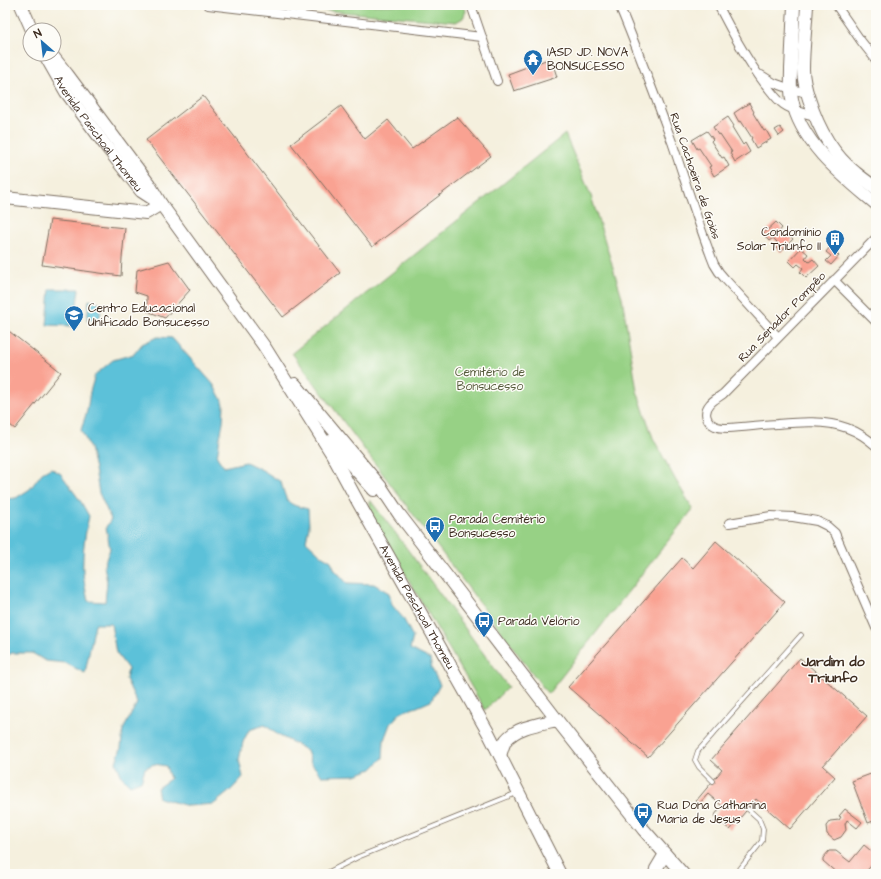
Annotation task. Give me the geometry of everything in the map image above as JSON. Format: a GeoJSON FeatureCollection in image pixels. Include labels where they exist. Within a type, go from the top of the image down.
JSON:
{"type":"FeatureCollection","features":[{"type":"Feature","properties":{"kind":"main road"},"geometry":{"type":"LineString","coordinates":[[22,5],[29,22]]}},
{"type":"Feature","properties":{"kind":"main road"},"geometry":{"type":"LineString","coordinates":[[794,5],[791,89],[795,110],[805,132],[818,149],[844,177],[876,204]]}},
{"type":"Feature","properties":{"kind":"main road"},"geometry":{"type":"LineString","coordinates":[[807,5],[803,70],[807,93],[815,116],[826,138],[835,151],[856,173],[876,188]]}},
{"type":"Feature","properties":{"kind":"main road","name":"Avenida Paschoal Thomeu"},"geometry":{"type":"LineString","coordinates":[[49,62],[66,92],[141,191],[161,204]]}},
{"type":"Feature","properties":{"kind":"main road","name":"Avenida Paschoal Thomeu"},"geometry":{"type":"LineString","coordinates":[[57,62],[149,184],[161,204],[264,346],[315,426],[489,734],[560,874]]}},
{"type":"Feature","properties":{"kind":"main road"},"geometry":{"type":"LineString","coordinates":[[5,198],[146,213],[161,204]]}},
{"type":"Feature","properties":{"kind":"main road","name":"Avenida Paschoal Thomeu"},"geometry":{"type":"LineString","coordinates":[[264,346],[382,487],[400,514]]}},
{"type":"Feature","properties":{"kind":"main road"},"geometry":{"type":"LineString","coordinates":[[315,426],[387,506],[400,514],[557,720],[644,829],[683,874]]}},
{"type":"Feature","properties":{"kind":"main road"},"geometry":{"type":"LineString","coordinates":[[500,755],[505,741],[517,731],[557,720]]}},
{"type":"Feature","properties":{"kind":"main road"},"geometry":{"type":"LineString","coordinates":[[655,874],[656,869],[665,854]]}},
{"type":"Feature","properties":{"kind":"street"},"geometry":{"type":"LineString","coordinates":[[208,5],[267,9],[482,37]]}},
{"type":"Feature","properties":{"kind":"street"},"geometry":{"type":"LineString","coordinates":[[471,5],[497,81]]}},
{"type":"Feature","properties":{"kind":"street","name":"Rua Cachoeira de Goiás"},"geometry":{"type":"LineString","coordinates":[[619,5],[672,143],[714,264],[725,279],[778,337]]}},
{"type":"Feature","properties":{"kind":"street"},"geometry":{"type":"LineString","coordinates":[[718,5],[737,41],[756,71],[774,95],[784,105],[815,116]]}},
{"type":"Feature","properties":{"kind":"street"},"geometry":{"type":"LineString","coordinates":[[836,5],[876,60]]}},
{"type":"Feature","properties":{"kind":"street"},"geometry":{"type":"LineString","coordinates":[[756,71],[774,83],[807,93]]}},
{"type":"Feature","properties":{"kind":"street","name":"Rua Senador Pompêo"},"geometry":{"type":"LineString","coordinates":[[876,238],[723,394],[710,404],[706,412],[706,417],[714,426],[721,428],[813,422],[830,424],[847,428],[867,438],[876,446]]}},
{"type":"Feature","properties":{"kind":"street"},"geometry":{"type":"LineString","coordinates":[[834,280],[876,322]]}},
{"type":"Feature","properties":{"kind":"street"},"geometry":{"type":"LineString","coordinates":[[730,523],[771,516],[811,519],[827,526],[835,533],[876,628]]}},
{"type":"Feature","properties":{"kind":"lane"},"geometry":{"type":"LineString","coordinates":[[713,781],[699,767],[695,760],[698,751],[801,635]]}},
{"type":"Feature","properties":{"kind":"lane"},"geometry":{"type":"LineString","coordinates":[[325,874],[358,857],[519,792]]}},
{"type":"Feature","properties":{"kind":"lane"},"geometry":{"type":"LineString","coordinates":[[736,874],[762,841],[763,828],[759,819],[748,809]]}},
{"type":"Feature","properties":{"kind":"green space"},"geometry":{"type":"Polygon","coordinates":[[[280,5],[464,5],[466,11],[463,18],[456,22],[284,7],[280,5]]]}},
{"type":"Feature","properties":{"kind":"green space","name":"Cemitério de Bonsucesso"},"geometry":{"type":"Polygon","coordinates":[[[565,134],[591,196],[622,297],[637,391],[653,438],[693,509],[548,694],[292,353],[565,134]]]}},
{"type":"Feature","properties":{"kind":"green space"},"geometry":{"type":"Polygon","coordinates":[[[370,500],[508,687],[485,710],[370,514],[370,500]]]}},
{"type":"Feature","properties":{"kind":"water"},"geometry":{"type":"Polygon","coordinates":[[[50,289],[79,289],[74,326],[47,325],[50,289]]]}},
{"type":"Feature","properties":{"kind":"water"},"geometry":{"type":"Polygon","coordinates":[[[89,300],[101,304],[100,318],[87,321],[89,300]]]}},
{"type":"Feature","properties":{"kind":"water"},"geometry":{"type":"Polygon","coordinates":[[[157,337],[172,338],[213,384],[224,404],[223,423],[217,457],[224,467],[246,462],[281,482],[288,502],[295,506],[308,509],[309,526],[306,541],[321,555],[331,561],[335,570],[347,583],[374,584],[389,593],[392,605],[403,618],[413,637],[410,649],[430,659],[432,669],[440,685],[431,701],[401,712],[390,724],[384,740],[383,758],[372,769],[355,775],[322,776],[311,763],[307,751],[278,735],[265,725],[249,730],[243,742],[239,760],[243,777],[230,791],[214,804],[188,806],[159,798],[157,788],[170,779],[166,766],[154,764],[145,768],[141,781],[130,785],[122,777],[116,762],[121,748],[123,730],[137,703],[126,679],[128,669],[116,653],[111,624],[95,624],[85,673],[65,663],[46,661],[32,653],[12,653],[5,657],[5,499],[16,498],[30,489],[42,473],[51,468],[61,474],[89,516],[84,544],[83,566],[88,601],[105,602],[107,582],[104,565],[110,549],[106,527],[111,519],[99,493],[90,448],[81,430],[95,375],[113,360],[134,354],[142,344],[157,337]]]}},
{"type":"Feature","properties":{"kind":"building","name":"IASD JD. NOVA BONSUCESSO"},"geometry":{"type":"Polygon","coordinates":[[[551,58],[557,77],[514,91],[508,74],[551,58]]]}},
{"type":"Feature","properties":{"kind":"building"},"geometry":{"type":"Polygon","coordinates":[[[203,96],[340,273],[283,317],[146,140],[203,96]]]}},
{"type":"Feature","properties":{"kind":"building"},"geometry":{"type":"Polygon","coordinates":[[[749,103],[764,131],[766,130],[771,139],[756,148],[751,139],[752,138],[741,121],[739,122],[734,113],[749,103]]]}},
{"type":"Feature","properties":{"kind":"building"},"geometry":{"type":"Polygon","coordinates":[[[341,106],[365,139],[388,120],[412,149],[457,117],[491,156],[372,247],[291,144],[341,106]]]}},
{"type":"Feature","properties":{"kind":"building"},"geometry":{"type":"Polygon","coordinates":[[[728,117],[743,145],[745,143],[750,152],[735,162],[730,153],[732,152],[720,134],[718,135],[713,127],[728,117]]]}},
{"type":"Feature","properties":{"kind":"building"},"geometry":{"type":"Polygon","coordinates":[[[780,127],[784,132],[779,136],[775,130],[780,127]]]}},
{"type":"Feature","properties":{"kind":"building"},"geometry":{"type":"Polygon","coordinates":[[[707,131],[713,139],[711,141],[722,158],[724,157],[729,166],[714,176],[709,167],[711,166],[699,148],[697,149],[692,140],[707,131]]]}},
{"type":"Feature","properties":{"kind":"building"},"geometry":{"type":"Polygon","coordinates":[[[50,220],[125,228],[121,276],[42,265],[50,220]]]}},
{"type":"Feature","properties":{"kind":"building"},"geometry":{"type":"Polygon","coordinates":[[[776,222],[782,228],[779,232],[784,236],[787,233],[793,239],[781,252],[774,246],[777,242],[773,238],[769,241],[763,234],[776,222]]]}},
{"type":"Feature","properties":{"kind":"building","name":"Condomínio Solar Triunfo II"},"geometry":{"type":"Polygon","coordinates":[[[830,247],[839,256],[831,265],[826,261],[831,256],[826,252],[830,247]]]}},
{"type":"Feature","properties":{"kind":"building"},"geometry":{"type":"Polygon","coordinates":[[[801,248],[808,254],[805,258],[809,262],[813,259],[819,266],[806,278],[800,272],[803,268],[798,264],[795,267],[789,261],[801,248]]]}},
{"type":"Feature","properties":{"kind":"building"},"geometry":{"type":"Polygon","coordinates":[[[169,261],[190,290],[165,318],[147,311],[147,296],[135,292],[137,270],[169,261]]]}},
{"type":"Feature","properties":{"kind":"building"},"geometry":{"type":"Polygon","coordinates":[[[5,328],[61,372],[15,429],[5,421],[5,328]]]}},
{"type":"Feature","properties":{"kind":"building"},"geometry":{"type":"Polygon","coordinates":[[[716,541],[785,602],[648,757],[568,687],[682,558],[693,568],[716,541]]]}},
{"type":"Feature","properties":{"kind":"building"},"geometry":{"type":"Polygon","coordinates":[[[800,658],[867,716],[823,766],[835,777],[790,829],[756,799],[730,830],[714,816],[722,806],[708,794],[699,804],[696,801],[722,770],[711,760],[800,658]]]}},
{"type":"Feature","properties":{"kind":"building"},"geometry":{"type":"Polygon","coordinates":[[[876,772],[876,820],[868,823],[852,781],[876,772]]]}},
{"type":"Feature","properties":{"kind":"building"},"geometry":{"type":"Polygon","coordinates":[[[845,809],[862,822],[857,828],[847,820],[845,824],[846,830],[841,837],[834,840],[827,834],[826,826],[830,821],[839,820],[841,817],[839,816],[845,809]]]}},
{"type":"Feature","properties":{"kind":"building"},"geometry":{"type":"Polygon","coordinates":[[[864,845],[876,855],[876,860],[864,874],[838,874],[823,861],[823,858],[829,851],[836,851],[850,862],[864,845]]]}},
{"type":"Feature","properties":{"kind":"building"},"geometry":{"type":"Polygon","coordinates":[[[876,866],[876,874],[871,874],[870,873],[876,866]]]}},
{"type":"Feature","properties":{"kind":"place","name":"IASD JD. NOVA BONSUCESSO"},"geometry":{"type":"Point","coordinates":[533,76]}},
{"type":"Feature","properties":{"kind":"place","name":"Condomínio Solar Triunfo II"},"geometry":{"type":"Point","coordinates":[835,256]}},
{"type":"Feature","properties":{"kind":"place","name":"Centro Educacional Unificado Bonsucesso"},"geometry":{"type":"Point","coordinates":[74,332]}},
{"type":"Feature","properties":{"kind":"place","name":"Parada Cemitério Bonsucesso"},"geometry":{"type":"Point","coordinates":[435,543]}},
{"type":"Feature","properties":{"kind":"place","name":"Parada Velório"},"geometry":{"type":"Point","coordinates":[484,638]}},
{"type":"Feature","properties":{"kind":"place","name":"Rua Dona Catharina Maria de Jesus"},"geometry":{"type":"Point","coordinates":[643,829]}},
{"type":"Feature","properties":{"kind":"district","name":"Jardim do Triunfo"},"geometry":{"type":"Point","coordinates":[833,670]}}]}
